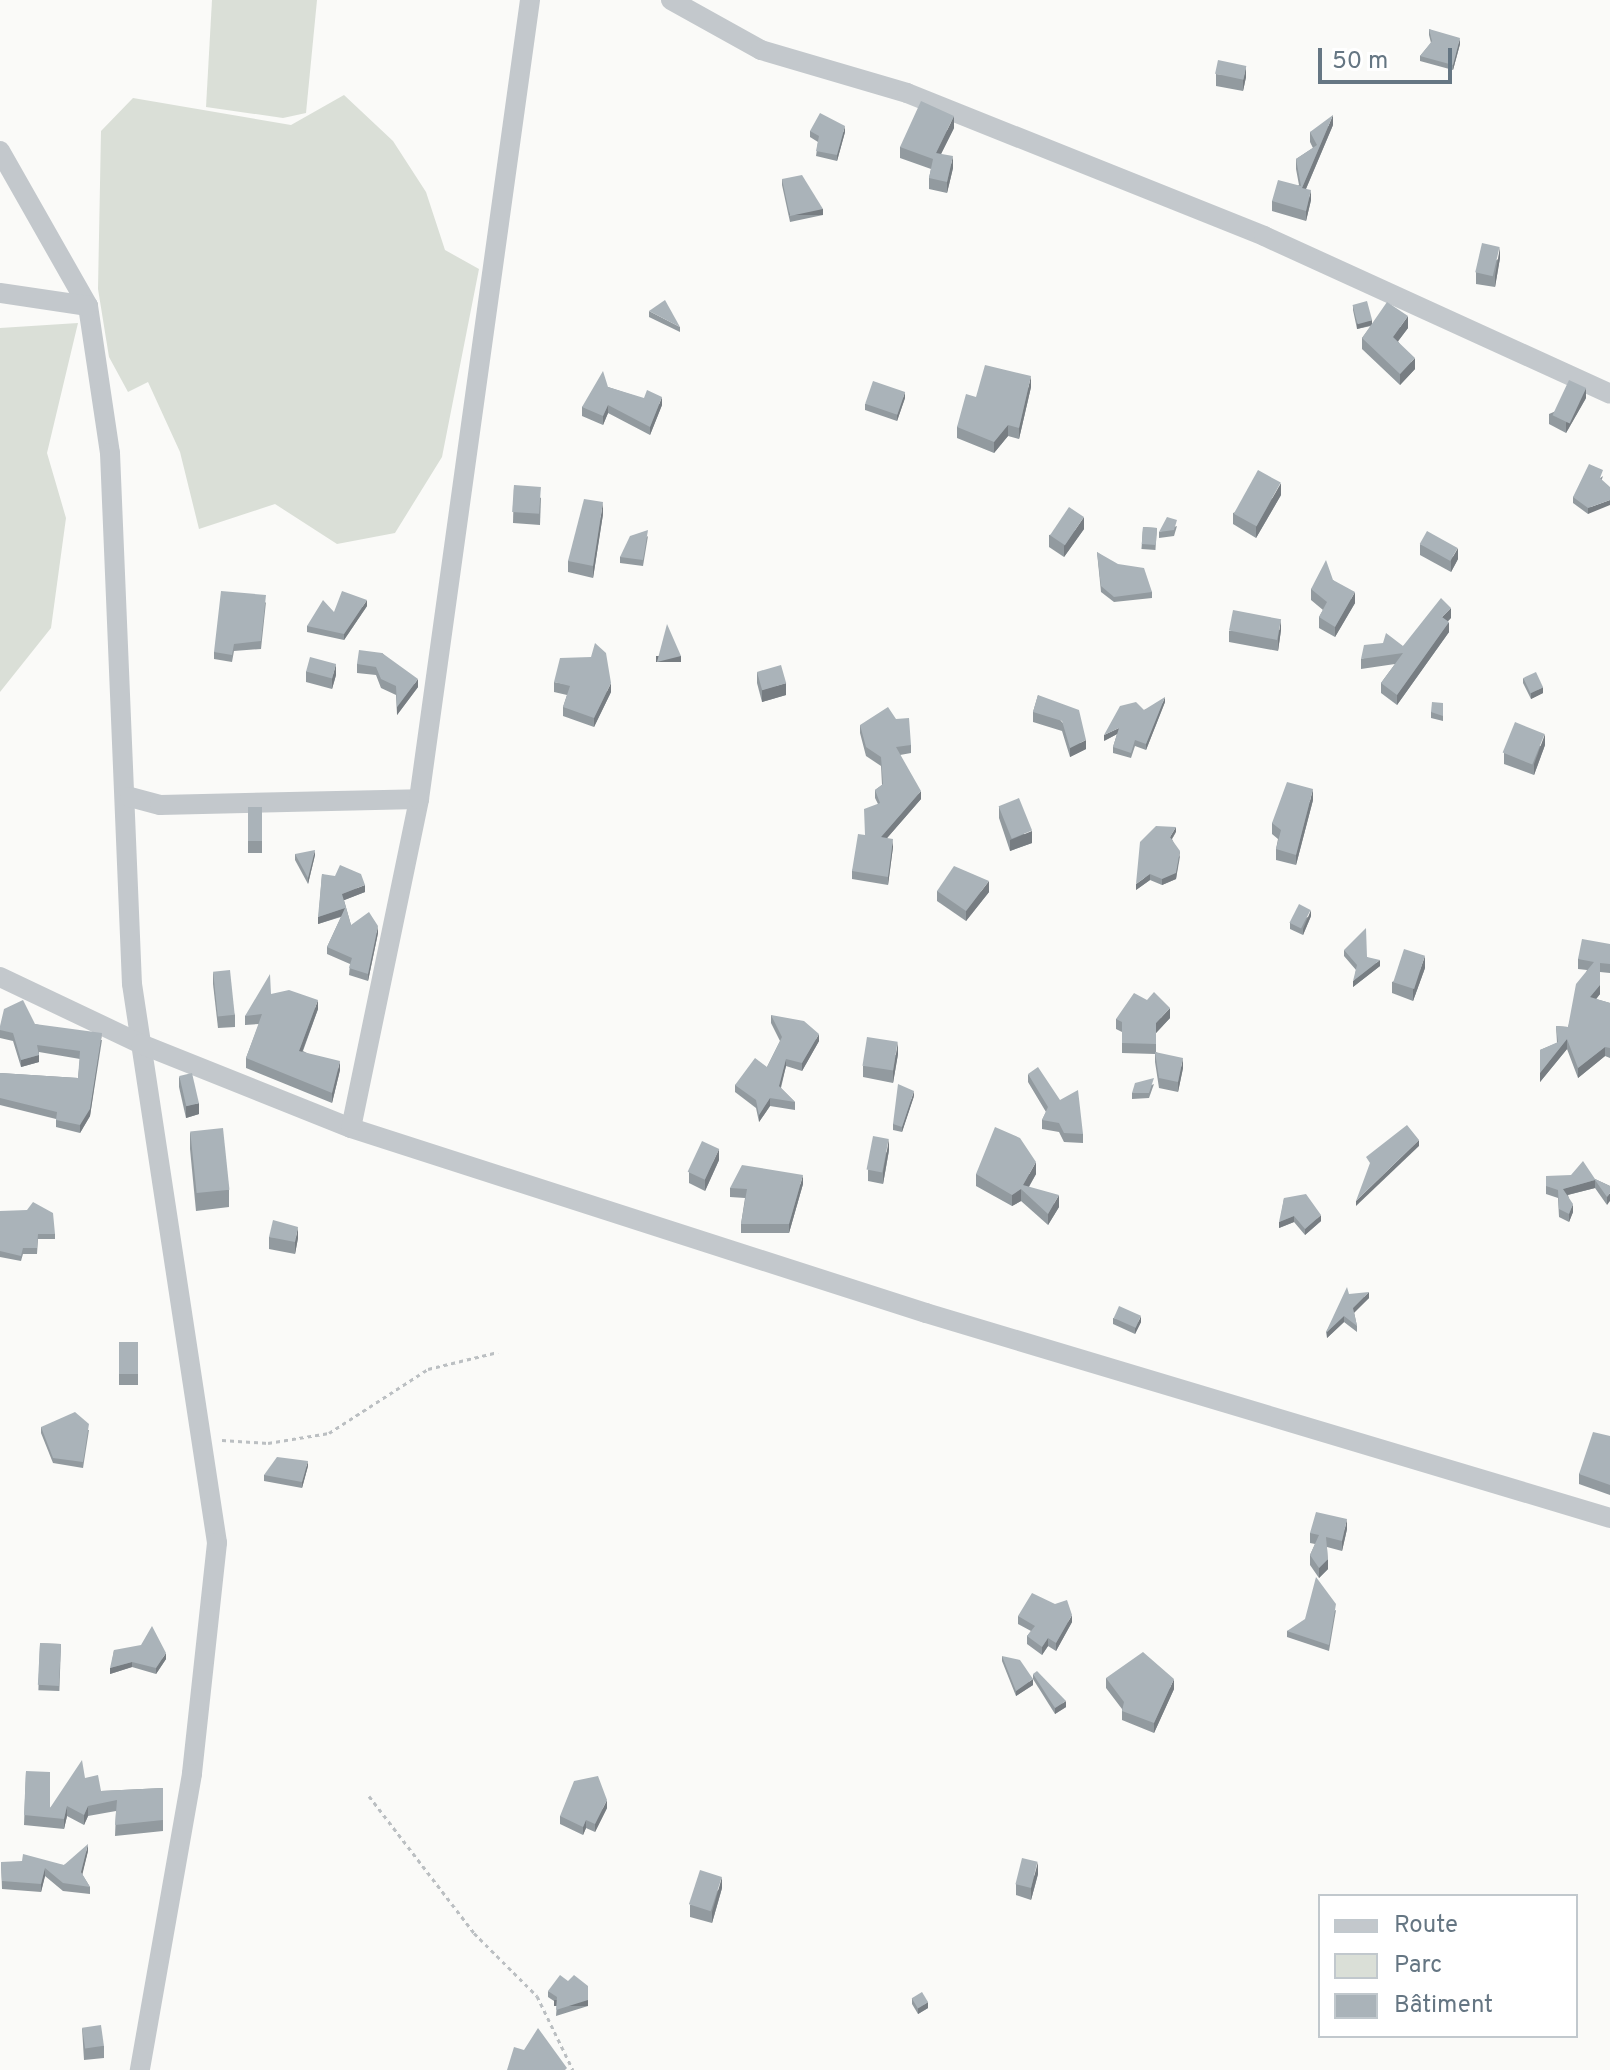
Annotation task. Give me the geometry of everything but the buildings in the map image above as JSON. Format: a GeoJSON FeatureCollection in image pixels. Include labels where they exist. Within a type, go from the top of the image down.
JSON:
{"type":"FeatureCollection","features":[{"type":"Feature","properties":{"kind":"street"},"geometry":{"type":"LineString","coordinates":[[351,1128],[419,799],[530,0]]}},
{"type":"Feature","properties":{"kind":"street"},"geometry":{"type":"LineString","coordinates":[[671,0],[761,50],[907,93],[1264,236],[1610,394]]}},
{"type":"Feature","properties":{"kind":"street"},"geometry":{"type":"LineString","coordinates":[[0,151],[88,306],[110,453],[130,797],[132,984],[206,1439],[214,1574],[192,1774],[140,2070]]}},
{"type":"Feature","properties":{"kind":"street"},"geometry":{"type":"LineString","coordinates":[[0,293],[88,306]]}},
{"type":"Feature","properties":{"kind":"street"},"geometry":{"type":"LineString","coordinates":[[130,797],[160,805],[419,799]]}},
{"type":"Feature","properties":{"kind":"street"},"geometry":{"type":"LineString","coordinates":[[0,977],[141,1044],[351,1128],[926,1313],[1610,1518]]}},
{"type":"Feature","properties":{"kind":"path"},"geometry":{"type":"LineString","coordinates":[[206,1439],[268,1443],[329,1433],[428,1369],[498,1352]]}},
{"type":"Feature","properties":{"kind":"path"},"geometry":{"type":"LineString","coordinates":[[369,1796],[474,1933],[537,1996],[573,2070]]}},
{"type":"Feature","properties":{"kind":"green space"},"geometry":{"type":"Polygon","coordinates":[[[212,0],[317,0],[306,113],[283,118],[206,107],[212,0]]]}},
{"type":"Feature","properties":{"kind":"green space"},"geometry":{"type":"Polygon","coordinates":[[[344,95],[393,141],[426,192],[445,250],[479,269],[442,457],[395,533],[337,544],[275,504],[199,529],[180,452],[148,382],[128,392],[109,357],[98,289],[101,131],[133,98],[291,125],[344,95]]]}},
{"type":"Feature","properties":{"kind":"green space"},"geometry":{"type":"Polygon","coordinates":[[[78,323],[47,453],[66,518],[51,628],[0,692],[0,328],[78,323]]]}}]}
